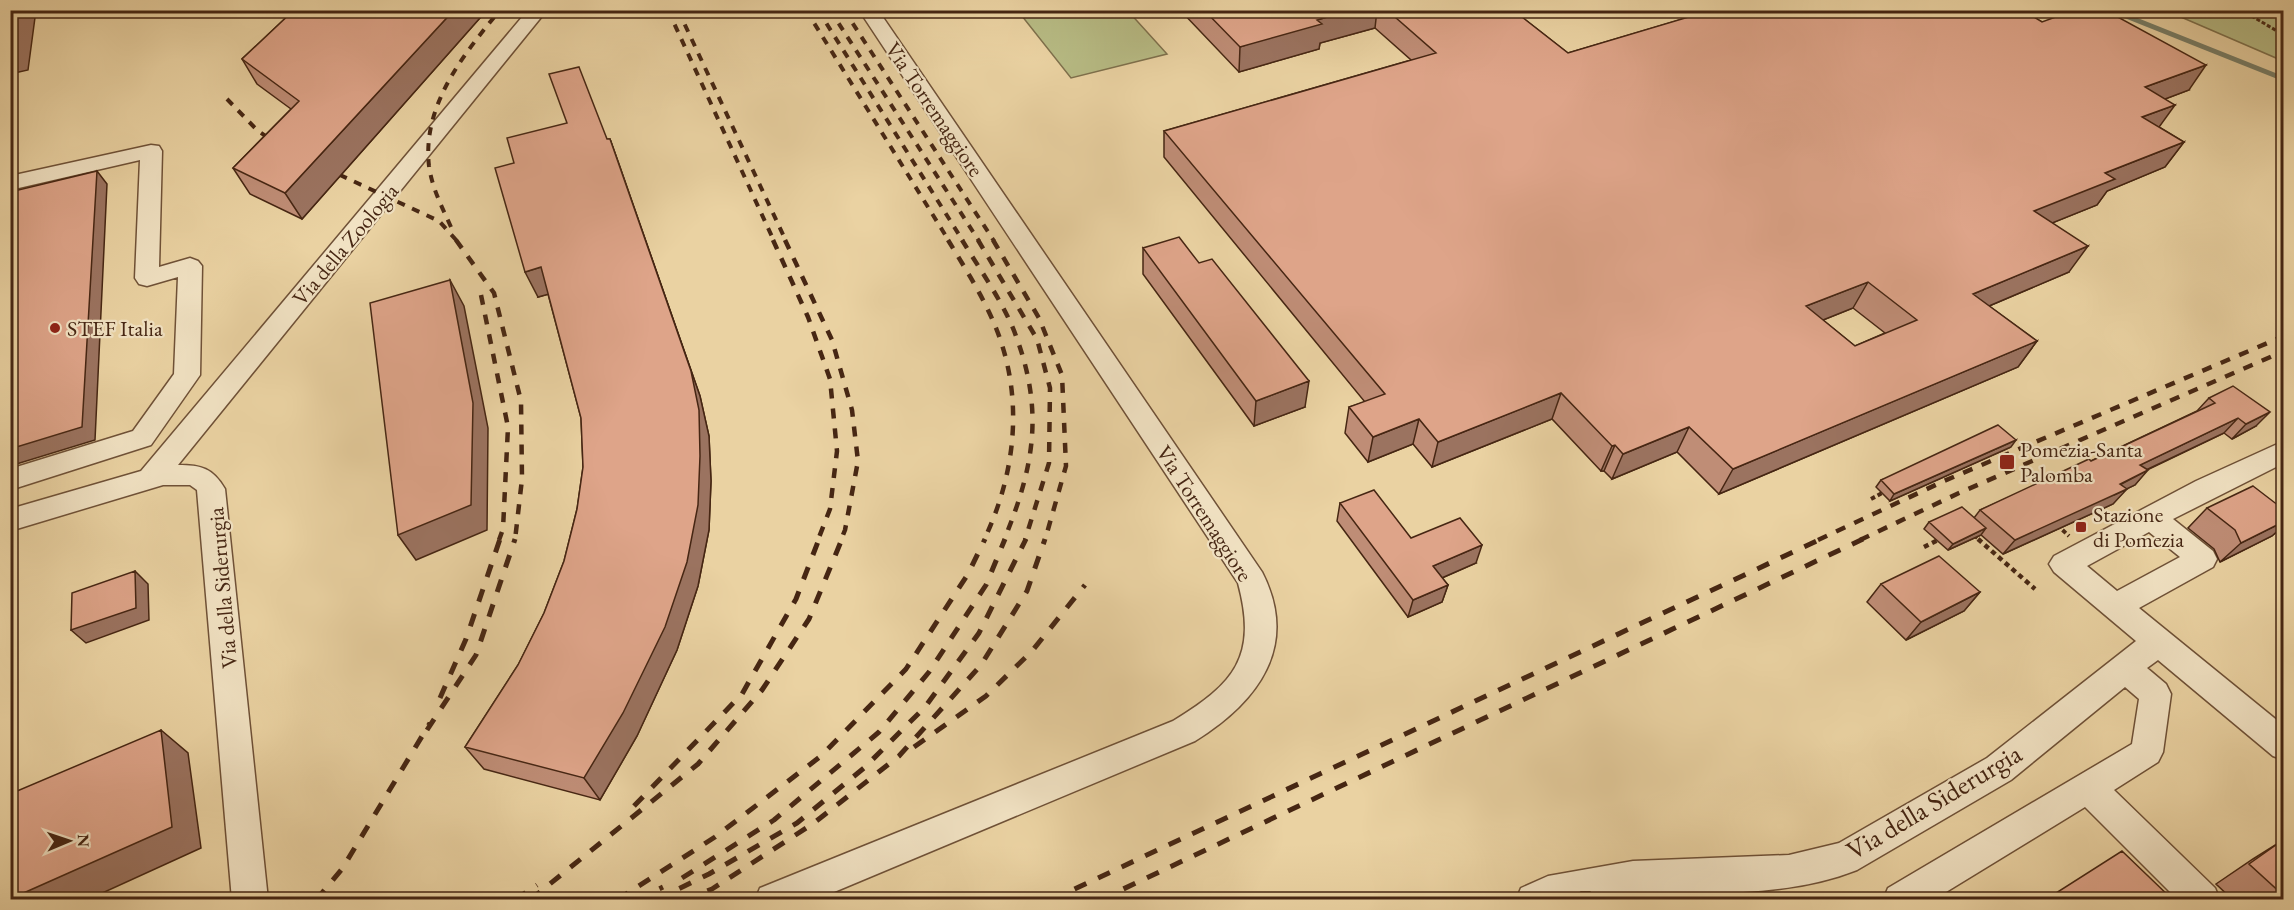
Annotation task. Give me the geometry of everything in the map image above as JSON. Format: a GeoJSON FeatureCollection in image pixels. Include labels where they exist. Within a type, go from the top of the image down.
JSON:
{"type":"FeatureCollection","features":[{"type":"Feature","properties":{"kind":"street","name":"Via della Zoologia"},"geometry":{"type":"LineString","coordinates":[[151,478],[538,10]]}},
{"type":"Feature","properties":{"kind":"street","name":"Via Torremaggiore"},"geometry":{"type":"LineString","coordinates":[[771,900],[1184,731],[1212,715],[1237,692],[1255,666],[1261,632],[1259,604],[1252,579],[868,10]]}},
{"type":"Feature","properties":{"kind":"street"},"geometry":{"type":"LineString","coordinates":[[10,183],[151,151],[147,278],[190,266],[187,375],[142,438],[10,480]]}},
{"type":"Feature","properties":{"kind":"street"},"geometry":{"type":"LineString","coordinates":[[2283,451],[2064,564],[2283,746]]}},
{"type":"Feature","properties":{"kind":"street","name":"Via della Siderurgia"},"geometry":{"type":"LineString","coordinates":[[10,520],[151,478],[174,474],[193,475],[206,481],[212,489],[250,900]]}},
{"type":"Feature","properties":{"kind":"street"},"geometry":{"type":"LineString","coordinates":[[2116,606],[2203,559],[2151,518]]}},
{"type":"Feature","properties":{"kind":"street","name":"Via della Siderurgia"},"geometry":{"type":"LineString","coordinates":[[1533,900],[1548,893],[1633,878],[1789,872],[1845,858],[1999,769],[2159,641]]}},
{"type":"Feature","properties":{"kind":"street"},"geometry":{"type":"LineString","coordinates":[[1900,900],[2147,752],[2155,694],[2125,668]]}},
{"type":"Feature","properties":{"kind":"street"},"geometry":{"type":"LineString","coordinates":[[2088,787],[2204,900]]}},
{"type":"Feature","properties":{"kind":"path"},"geometry":{"type":"LineString","coordinates":[[2241,10],[2283,35]]}},
{"type":"Feature","properties":{"kind":"path"},"geometry":{"type":"LineString","coordinates":[[1870,499],[1892,488]]}},
{"type":"Feature","properties":{"kind":"path"},"geometry":{"type":"LineString","coordinates":[[2052,521],[2088,552]]}},
{"type":"Feature","properties":{"kind":"path"},"geometry":{"type":"LineString","coordinates":[[1974,534],[2035,589]]}},
{"type":"Feature","properties":{"kind":"path"},"geometry":{"type":"LineString","coordinates":[[1924,547],[1948,535]]}},
{"type":"Feature","properties":{"kind":"green space"},"geometry":{"type":"Polygon","coordinates":[[[1018,11],[1128,11],[1167,54],[1071,78],[1018,11]]]}},
{"type":"Feature","properties":{"kind":"green space"},"geometry":{"type":"Polygon","coordinates":[[[2167,11],[2283,11],[2283,61],[2167,11]]]}},
{"type":"Feature","properties":{"kind":"building"},"geometry":{"type":"Polygon","coordinates":[[[10,10],[14,10],[10,34],[10,10]]]}},
{"type":"Feature","properties":{"kind":"building"},"geometry":{"type":"Polygon","coordinates":[[[294,10],[454,10],[285,193],[233,168],[299,101],[242,59],[294,10]]]}},
{"type":"Feature","properties":{"kind":"building"},"geometry":{"type":"Polygon","coordinates":[[[1204,10],[1351,10],[1317,20],[1322,24],[1240,47],[1204,10]]]}},
{"type":"Feature","properties":{"kind":"building"},"geometry":{"type":"Polygon","coordinates":[[[1387,10],[1513,10],[1568,53],[1712,10],[2022,10],[2042,22],[2075,10],[2105,10],[2206,65],[2145,87],[2175,105],[2142,117],[2184,142],[2105,173],[2115,179],[2034,211],[2088,246],[1973,294],[2037,341],[1733,469],[1689,427],[1623,454],[1615,445],[1612,446],[1561,393],[1438,442],[1419,419],[1373,437],[1349,407],[1385,394],[1164,131],[1436,53],[1387,10]],[[1868,282],[1806,306],[1855,346],[1917,320],[1868,282]]]}},
{"type":"Feature","properties":{"kind":"building"},"geometry":{"type":"Polygon","coordinates":[[[579,67],[607,139],[610,139],[691,371],[699,410],[700,456],[698,505],[687,562],[665,627],[623,713],[584,778],[465,747],[518,665],[544,613],[564,561],[577,509],[583,467],[581,418],[541,267],[525,272],[495,168],[514,163],[507,138],[567,123],[549,74],[579,67]]]}},
{"type":"Feature","properties":{"kind":"building","name":"STEF Italia"},"geometry":{"type":"Polygon","coordinates":[[[97,171],[82,427],[10,449],[10,192],[97,171]]]}},
{"type":"Feature","properties":{"kind":"building"},"geometry":{"type":"Polygon","coordinates":[[[1179,237],[1199,263],[1212,259],[1309,381],[1256,401],[1143,248],[1179,237]]]}},
{"type":"Feature","properties":{"kind":"building"},"geometry":{"type":"Polygon","coordinates":[[[450,280],[473,403],[471,505],[398,535],[370,303],[450,280]]]}},
{"type":"Feature","properties":{"kind":"building"},"geometry":{"type":"Polygon","coordinates":[[[2233,386],[2270,412],[2246,424],[2238,418],[2140,465],[2148,470],[2120,484],[2127,489],[2015,540],[1980,510],[2215,403],[2209,398],[2233,386]]]}},
{"type":"Feature","properties":{"kind":"building"},"geometry":{"type":"Polygon","coordinates":[[[1998,425],[2016,440],[1894,494],[1881,480],[1998,425]]]}},
{"type":"Feature","properties":{"kind":"building"},"geometry":{"type":"Polygon","coordinates":[[[2253,486],[2283,509],[2283,522],[2241,543],[2235,530],[2207,508],[2253,486]]]}},
{"type":"Feature","properties":{"kind":"building"},"geometry":{"type":"Polygon","coordinates":[[[1374,490],[1411,538],[1460,518],[1482,545],[1433,566],[1448,585],[1413,600],[1340,503],[1374,490]]]}},
{"type":"Feature","properties":{"kind":"building"},"geometry":{"type":"Polygon","coordinates":[[[1962,507],[1986,528],[1953,544],[1929,522],[1962,507]]]}},
{"type":"Feature","properties":{"kind":"building"},"geometry":{"type":"Polygon","coordinates":[[[1939,556],[1980,592],[1921,622],[1881,584],[1939,556]]]}},
{"type":"Feature","properties":{"kind":"building"},"geometry":{"type":"Polygon","coordinates":[[[135,571],[136,608],[71,630],[72,593],[135,571]]]}},
{"type":"Feature","properties":{"kind":"building"},"geometry":{"type":"Polygon","coordinates":[[[161,730],[172,827],[10,899],[10,794],[161,730]]]}},
{"type":"Feature","properties":{"kind":"building"},"geometry":{"type":"Polygon","coordinates":[[[2283,840],[2283,895],[2249,864],[2283,840]]]}},
{"type":"Feature","properties":{"kind":"building"},"geometry":{"type":"Polygon","coordinates":[[[2122,851],[2173,900],[2045,900],[2122,851]]]}},
{"type":"Feature","properties":{"kind":"building"},"geometry":{"type":"Polygon","coordinates":[[[1581,892],[1590,892],[1595,900],[1567,900],[1581,892]]]}},
{"type":"Feature","properties":{"kind":"waterway"},"geometry":{"type":"LineString","coordinates":[[2111,10],[2284,79]]}},
{"type":"Feature","properties":{"kind":"railway"},"geometry":{"type":"LineString","coordinates":[[451,227],[430,174],[429,144],[432,122],[448,82],[473,44],[500,10]]}},
{"type":"Feature","properties":{"kind":"railway"},"geometry":{"type":"LineString","coordinates":[[668,10],[774,241]]}},
{"type":"Feature","properties":{"kind":"railway"},"geometry":{"type":"LineString","coordinates":[[678,10],[786,241]]}},
{"type":"Feature","properties":{"kind":"railway"},"geometry":{"type":"LineString","coordinates":[[806,10],[949,241]]}},
{"type":"Feature","properties":{"kind":"railway"},"geometry":{"type":"LineString","coordinates":[[818,10],[963,241]]}},
{"type":"Feature","properties":{"kind":"railway"},"geometry":{"type":"LineString","coordinates":[[830,10],[979,241]]}},
{"type":"Feature","properties":{"kind":"railway"},"geometry":{"type":"LineString","coordinates":[[844,10],[994,241]]}},
{"type":"Feature","properties":{"kind":"railway"},"geometry":{"type":"LineString","coordinates":[[227,99],[257,130],[277,144]]}},
{"type":"Feature","properties":{"kind":"railway"},"geometry":{"type":"LineString","coordinates":[[325,168],[439,221],[457,241]]}},
{"type":"Feature","properties":{"kind":"railway"},"geometry":{"type":"LineString","coordinates":[[456,240],[494,293],[521,401],[522,479],[515,540]]}},
{"type":"Feature","properties":{"kind":"railway"},"geometry":{"type":"LineString","coordinates":[[773,240],[808,317],[830,379],[837,451],[830,509],[818,540]]}},
{"type":"Feature","properties":{"kind":"railway"},"geometry":{"type":"LineString","coordinates":[[785,240],[832,340],[852,410],[858,461],[845,530],[841,540]]}},
{"type":"Feature","properties":{"kind":"railway"},"geometry":{"type":"LineString","coordinates":[[948,240],[974,283],[996,328],[1005,354],[1010,381],[1013,408],[1009,462],[995,515],[984,540]]}},
{"type":"Feature","properties":{"kind":"railway"},"geometry":{"type":"LineString","coordinates":[[962,240],[1011,324],[1025,364],[1030,390],[1032,439],[1028,463],[1004,540]]}},
{"type":"Feature","properties":{"kind":"railway"},"geometry":{"type":"LineString","coordinates":[[978,240],[1037,339],[1050,388],[1049,463],[1025,540]]}},
{"type":"Feature","properties":{"kind":"railway"},"geometry":{"type":"LineString","coordinates":[[993,240],[1039,318],[1062,375],[1066,466],[1045,540]]}},
{"type":"Feature","properties":{"kind":"railway"},"geometry":{"type":"LineString","coordinates":[[481,295],[508,427],[503,529],[499,540]]}},
{"type":"Feature","properties":{"kind":"railway"},"geometry":{"type":"LineString","coordinates":[[1818,540],[1944,481],[2284,336]]}},
{"type":"Feature","properties":{"kind":"railway"},"geometry":{"type":"LineString","coordinates":[[1860,540],[1959,493],[2284,351]]}},
{"type":"Feature","properties":{"kind":"railway"},"geometry":{"type":"LineString","coordinates":[[440,698],[466,639],[500,539]]}},
{"type":"Feature","properties":{"kind":"railway"},"geometry":{"type":"LineString","coordinates":[[427,730],[476,655],[515,539]]}},
{"type":"Feature","properties":{"kind":"railway"},"geometry":{"type":"LineString","coordinates":[[634,806],[742,694],[796,599],[819,539]]}},
{"type":"Feature","properties":{"kind":"railway"},"geometry":{"type":"LineString","coordinates":[[530,900],[698,764],[762,690],[809,619],[842,539]]}},
{"type":"Feature","properties":{"kind":"railway"},"geometry":{"type":"LineString","coordinates":[[617,900],[715,837],[821,756],[906,669],[968,574],[985,539]]}},
{"type":"Feature","properties":{"kind":"railway"},"geometry":{"type":"LineString","coordinates":[[682,878],[774,820],[879,732],[929,672],[986,585],[1005,539]]}},
{"type":"Feature","properties":{"kind":"railway"},"geometry":{"type":"LineString","coordinates":[[656,900],[709,874],[797,823],[864,768],[925,707],[979,633],[1026,539]]}},
{"type":"Feature","properties":{"kind":"railway"},"geometry":{"type":"LineString","coordinates":[[683,900],[712,889],[814,823],[899,756],[981,665],[1027,591],[1045,539]]}},
{"type":"Feature","properties":{"kind":"railway"},"geometry":{"type":"LineString","coordinates":[[1051,900],[1821,539]]}},
{"type":"Feature","properties":{"kind":"railway"},"geometry":{"type":"LineString","coordinates":[[1100,900],[1863,539]]}},
{"type":"Feature","properties":{"kind":"railway"},"geometry":{"type":"LineString","coordinates":[[914,747],[986,696],[1032,651],[1085,585]]}},
{"type":"Feature","properties":{"kind":"railway"},"geometry":{"type":"LineString","coordinates":[[316,900],[342,869],[430,723]]}},
{"type":"Feature","properties":{"kind":"railway"},"geometry":{"type":"LineString","coordinates":[[515,900],[537,885]]}},
{"type":"Feature","properties":{"kind":"railway"},"geometry":{"type":"LineString","coordinates":[[636,900],[663,887]]}},
{"type":"Feature","properties":{"kind":"place","name":"STEF Italia"},"geometry":{"type":"Point","coordinates":[55,328]}},
{"type":"Feature","properties":{"kind":"place","name":"Pomezia-Santa Palomba"},"geometry":{"type":"Point","coordinates":[2007,462]}},
{"type":"Feature","properties":{"kind":"place","name":"Stazione di Pomezia"},"geometry":{"type":"Point","coordinates":[2081,527]}}]}
